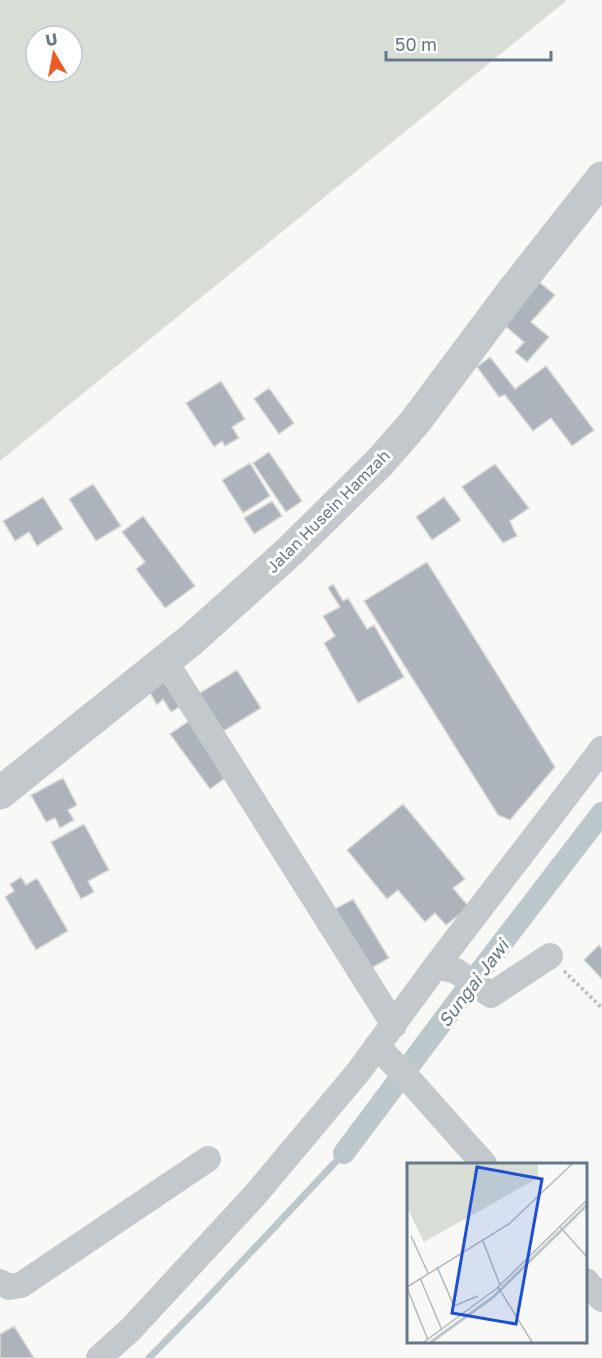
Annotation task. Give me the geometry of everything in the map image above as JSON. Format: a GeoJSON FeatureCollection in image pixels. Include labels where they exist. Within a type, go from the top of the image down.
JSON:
{"type":"FeatureCollection","features":[{"type":"Feature","properties":{"kind":"street","name":"Jalan Husein Hamzah"},"geometry":{"type":"LineString","coordinates":[[0,794],[191,640],[290,551],[380,462],[415,422],[505,301],[602,178]]}},
{"type":"Feature","properties":{"kind":"street"},"geometry":{"type":"LineString","coordinates":[[165,660],[394,1025]]}},
{"type":"Feature","properties":{"kind":"street"},"geometry":{"type":"LineString","coordinates":[[99,1358],[131,1329],[255,1195],[359,1071],[380,1050],[394,1025],[446,969],[602,749]]}},
{"type":"Feature","properties":{"kind":"street"},"geometry":{"type":"LineString","coordinates":[[446,969],[490,995],[550,956]]}},
{"type":"Feature","properties":{"kind":"street"},"geometry":{"type":"LineString","coordinates":[[380,1050],[483,1163]]}},
{"type":"Feature","properties":{"kind":"street"},"geometry":{"type":"LineString","coordinates":[[0,1282],[9,1287],[21,1285],[208,1159]]}},
{"type":"Feature","properties":{"kind":"street"},"geometry":{"type":"LineString","coordinates":[[587,1283],[602,1299]]}},
{"type":"Feature","properties":{"kind":"path"},"geometry":{"type":"LineString","coordinates":[[550,956],[602,1008]]}},
{"type":"Feature","properties":{"kind":"shaded area"},"geometry":{"type":"Polygon","coordinates":[[[0,0],[567,0],[0,461],[0,0]]]}},
{"type":"Feature","properties":{"kind":"building"},"geometry":{"type":"Polygon","coordinates":[[[533,277],[555,295],[531,322],[549,337],[527,362],[515,352],[524,342],[497,319],[533,277]]]}},
{"type":"Feature","properties":{"kind":"building"},"geometry":{"type":"Polygon","coordinates":[[[490,357],[515,389],[546,366],[594,430],[572,446],[551,418],[533,431],[505,395],[499,397],[477,367],[490,357]]]}},
{"type":"Feature","properties":{"kind":"building"},"geometry":{"type":"Polygon","coordinates":[[[221,381],[245,419],[232,427],[239,438],[225,446],[222,441],[214,447],[186,403],[221,381]]]}},
{"type":"Feature","properties":{"kind":"building"},"geometry":{"type":"Polygon","coordinates":[[[269,388],[294,423],[279,434],[254,399],[269,388]]]}},
{"type":"Feature","properties":{"kind":"building"},"geometry":{"type":"Polygon","coordinates":[[[269,452],[302,501],[286,512],[253,463],[269,452]]]}},
{"type":"Feature","properties":{"kind":"building"},"geometry":{"type":"Polygon","coordinates":[[[250,463],[270,496],[243,513],[222,480],[250,463]]]}},
{"type":"Feature","properties":{"kind":"building"},"geometry":{"type":"Polygon","coordinates":[[[495,464],[529,508],[510,521],[517,536],[503,543],[462,487],[495,464]]]}},
{"type":"Feature","properties":{"kind":"building"},"geometry":{"type":"Polygon","coordinates":[[[93,484],[121,526],[96,541],[69,499],[93,484]]]}},
{"type":"Feature","properties":{"kind":"building"},"geometry":{"type":"Polygon","coordinates":[[[43,497],[63,529],[37,546],[29,532],[15,541],[3,521],[43,497]]]}},
{"type":"Feature","properties":{"kind":"building"},"geometry":{"type":"Polygon","coordinates":[[[444,497],[461,520],[432,540],[416,517],[444,497]]]}},
{"type":"Feature","properties":{"kind":"building"},"geometry":{"type":"Polygon","coordinates":[[[272,501],[282,516],[254,534],[244,518],[272,501]]]}},
{"type":"Feature","properties":{"kind":"building"},"geometry":{"type":"Polygon","coordinates":[[[143,516],[195,586],[165,608],[136,569],[145,562],[122,532],[143,516]]]}},
{"type":"Feature","properties":{"kind":"building"},"geometry":{"type":"Polygon","coordinates":[[[427,562],[555,767],[510,820],[498,815],[364,601],[427,562]]]}},
{"type":"Feature","properties":{"kind":"building"},"geometry":{"type":"Polygon","coordinates":[[[333,584],[343,601],[348,598],[367,629],[374,625],[404,677],[358,703],[324,643],[335,636],[323,616],[340,607],[328,588],[333,584]]]}},
{"type":"Feature","properties":{"kind":"building"},"geometry":{"type":"Polygon","coordinates":[[[237,670],[261,708],[219,734],[195,696],[237,670]]]}},
{"type":"Feature","properties":{"kind":"building"},"geometry":{"type":"Polygon","coordinates":[[[167,678],[183,705],[171,712],[163,699],[157,705],[148,689],[167,678]]]}},
{"type":"Feature","properties":{"kind":"building"},"geometry":{"type":"Polygon","coordinates":[[[192,719],[231,774],[210,789],[170,734],[192,719]]]}},
{"type":"Feature","properties":{"kind":"building"},"geometry":{"type":"Polygon","coordinates":[[[63,778],[77,805],[68,810],[74,820],[60,828],[55,818],[46,822],[31,795],[63,778]]]}},
{"type":"Feature","properties":{"kind":"building"},"geometry":{"type":"Polygon","coordinates":[[[403,804],[465,879],[453,888],[469,907],[446,925],[435,913],[425,922],[398,890],[387,899],[347,850],[403,804]]]}},
{"type":"Feature","properties":{"kind":"building"},"geometry":{"type":"Polygon","coordinates":[[[84,824],[109,870],[88,881],[94,892],[81,899],[51,842],[84,824]]]}},
{"type":"Feature","properties":{"kind":"building"},"geometry":{"type":"Polygon","coordinates":[[[21,877],[26,885],[37,878],[68,931],[36,950],[5,897],[14,891],[10,884],[21,877]]]}},
{"type":"Feature","properties":{"kind":"building"},"geometry":{"type":"Polygon","coordinates":[[[353,899],[389,958],[363,973],[328,913],[353,899]]]}},
{"type":"Feature","properties":{"kind":"building"},"geometry":{"type":"Polygon","coordinates":[[[599,945],[602,949],[602,979],[584,960],[599,945]]]}},
{"type":"Feature","properties":{"kind":"building"},"geometry":{"type":"Polygon","coordinates":[[[14,1326],[34,1358],[0,1358],[0,1334],[14,1326]]]}},
{"type":"Feature","properties":{"kind":"waterway","name":"Sungai Jawi"},"geometry":{"type":"LineString","coordinates":[[344,1153],[602,813]]}},
{"type":"Feature","properties":{"kind":"waterway"},"geometry":{"type":"LineString","coordinates":[[149,1358],[344,1153]]}}]}
